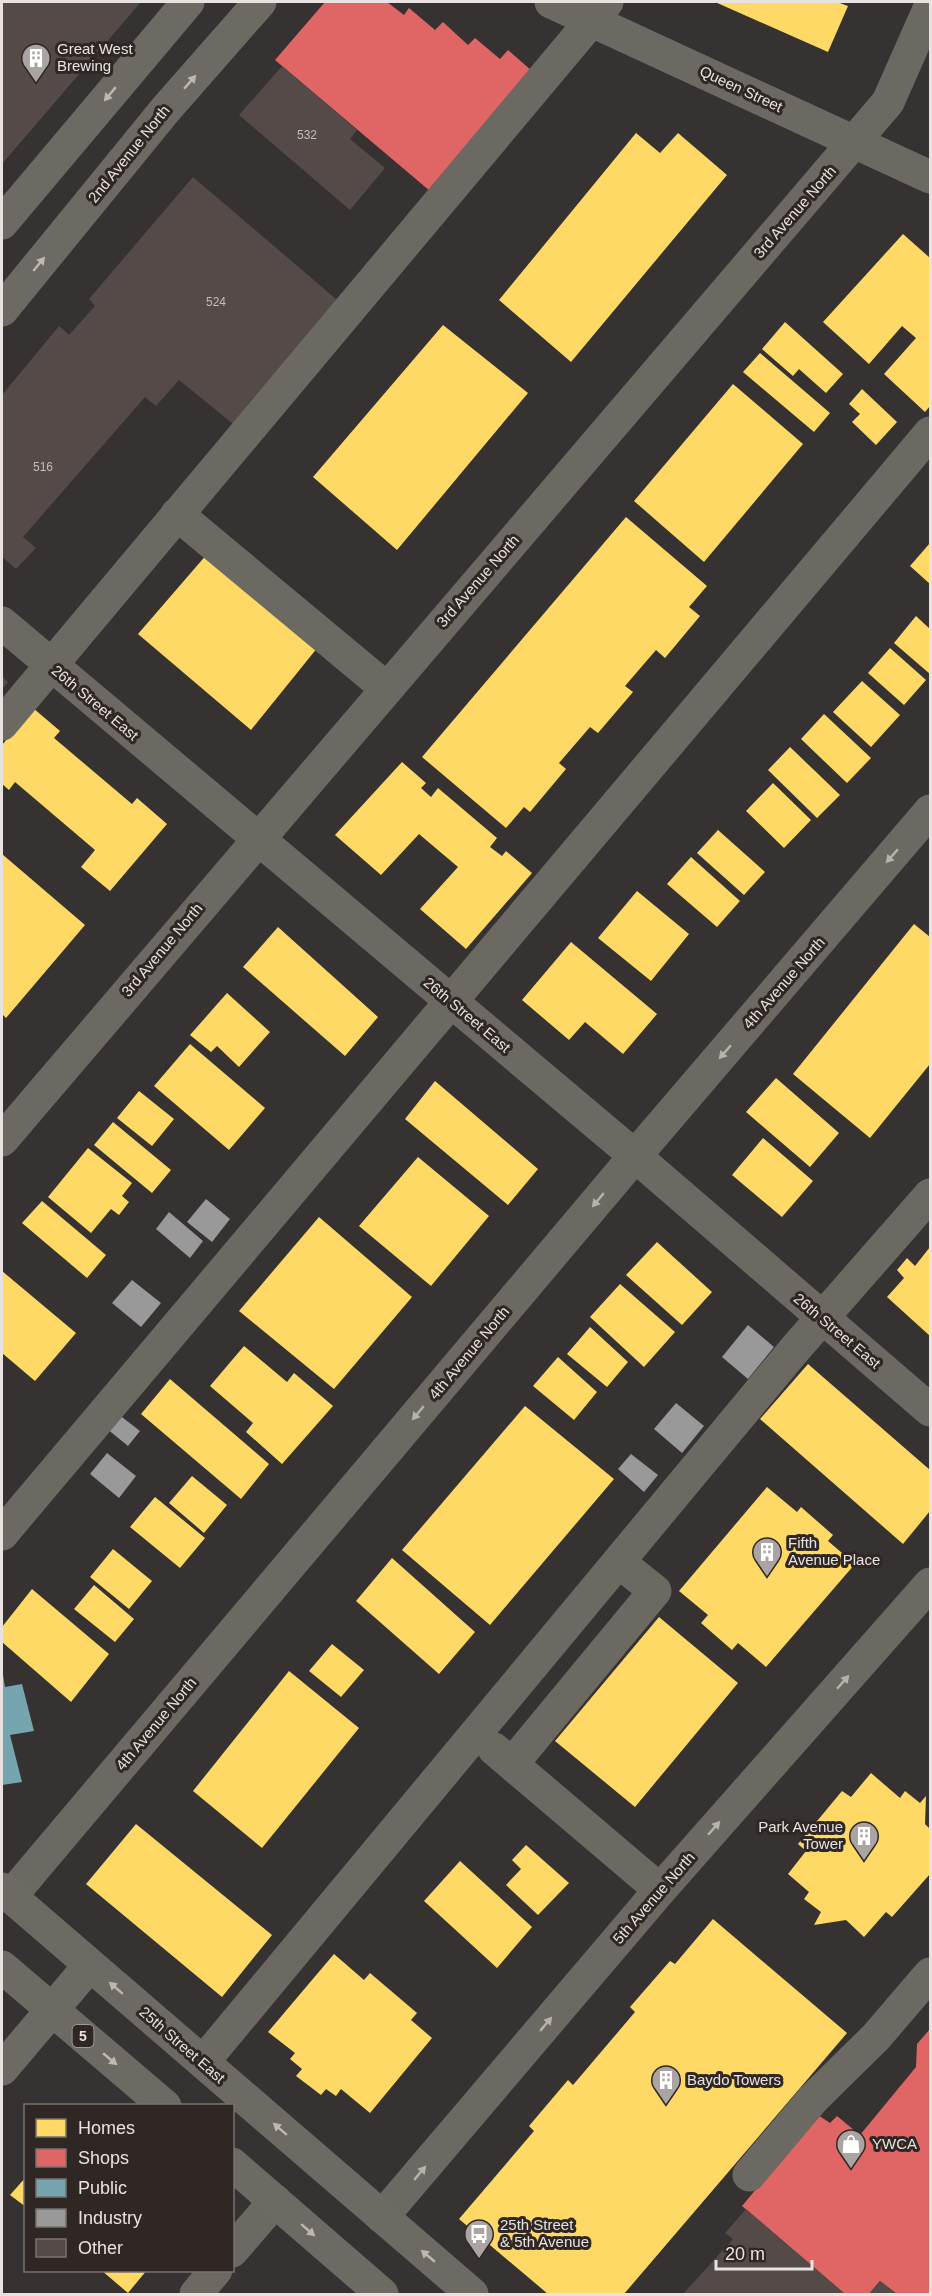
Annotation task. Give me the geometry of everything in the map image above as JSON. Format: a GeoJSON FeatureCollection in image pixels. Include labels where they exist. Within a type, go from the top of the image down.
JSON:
{"type":"FeatureCollection","features":[{"type":"Feature","properties":{"kind":"main road"},"geometry":{"type":"LineString","coordinates":[[2,223],[188,2]]}},
{"type":"Feature","properties":{"kind":"main road","name":"2nd Avenue North"},"geometry":{"type":"LineString","coordinates":[[2,310],[166,109],[260,2]]}},
{"type":"Feature","properties":{"kind":"main road","name":"25th Street East"},"geometry":{"type":"LineString","coordinates":[[6,1893],[472,2295]]}},
{"type":"Feature","properties":{"kind":"main road"},"geometry":{"type":"LineString","coordinates":[[2,2069],[90,1965]]}},
{"type":"Feature","properties":{"kind":"main road","name":"5"},"geometry":{"type":"LineString","coordinates":[[2,1967],[163,2104]]}},
{"type":"Feature","properties":{"kind":"main road"},"geometry":{"type":"LineString","coordinates":[[234,2166],[382,2295]]}},
{"type":"Feature","properties":{"kind":"street","name":"Queen Street"},"geometry":{"type":"LineString","coordinates":[[551,2],[599,10],[855,142],[930,177]]}},
{"type":"Feature","properties":{"kind":"street","name":"3rd Avenue North"},"geometry":{"type":"LineString","coordinates":[[2,1140],[888,102],[930,7]]}},
{"type":"Feature","properties":{"kind":"street"},"geometry":{"type":"LineString","coordinates":[[2,724],[599,10]]}},
{"type":"Feature","properties":{"kind":"street"},"geometry":{"type":"LineString","coordinates":[[2,1534],[930,433]]}},
{"type":"Feature","properties":{"kind":"street"},"geometry":{"type":"LineString","coordinates":[[177,514],[386,688]]}},
{"type":"Feature","properties":{"kind":"street","name":"26th Street East"},"geometry":{"type":"LineString","coordinates":[[2,623],[635,1156],[930,1410]]}},
{"type":"Feature","properties":{"kind":"street","name":"4th Avenue North"},"geometry":{"type":"LineString","coordinates":[[6,1893],[930,812]]}},
{"type":"Feature","properties":{"kind":"street"},"geometry":{"type":"LineString","coordinates":[[203,2062],[821,1318],[930,1195]]}},
{"type":"Feature","properties":{"kind":"street"},"geometry":{"type":"LineString","coordinates":[[512,1764],[655,1591],[619,1562]]}},
{"type":"Feature","properties":{"kind":"street","name":"5th Avenue North"},"geometry":{"type":"LineString","coordinates":[[382,2217],[660,1890],[930,1584]]}},
{"type":"Feature","properties":{"kind":"street"},"geometry":{"type":"LineString","coordinates":[[476,1734],[660,1890]]}},
{"type":"Feature","properties":{"kind":"street"},"geometry":{"type":"LineString","coordinates":[[749,2175],[813,2099],[876,2037],[930,1974]]}},
{"type":"Feature","properties":{"kind":"street"},"geometry":{"type":"LineString","coordinates":[[234,2249],[275,2201]]}},
{"type":"Feature","properties":{"kind":"street"},"geometry":{"type":"LineString","coordinates":[[196,2295],[215,2272]]}},
{"type":"Feature","properties":{"kind":"building: Homes"},"geometry":{"type":"Polygon","coordinates":[[[715,2],[837,2],[848,6],[828,52],[715,2]]]}},
{"type":"Feature","properties":{"kind":"building: Homes"},"geometry":{"type":"Polygon","coordinates":[[[636,133],[660,153],[678,133],[727,175],[571,362],[499,300],[636,133]]]}},
{"type":"Feature","properties":{"kind":"building: Homes"},"geometry":{"type":"Polygon","coordinates":[[[903,234],[930,258],[930,406],[925,412],[884,374],[916,338],[902,326],[869,364],[823,322],[903,234]]]}},
{"type":"Feature","properties":{"kind":"building: Homes"},"geometry":{"type":"Polygon","coordinates":[[[785,322],[843,374],[826,393],[799,369],[793,376],[762,349],[785,322]]]}},
{"type":"Feature","properties":{"kind":"building: Homes"},"geometry":{"type":"Polygon","coordinates":[[[443,325],[528,393],[397,550],[313,477],[443,325]]]}},
{"type":"Feature","properties":{"kind":"building: Homes"},"geometry":{"type":"Polygon","coordinates":[[[760,353],[830,413],[814,432],[743,372],[760,353]]]}},
{"type":"Feature","properties":{"kind":"building: Homes"},"geometry":{"type":"Polygon","coordinates":[[[733,384],[803,444],[704,562],[634,501],[733,384]]]}},
{"type":"Feature","properties":{"kind":"building: Homes"},"geometry":{"type":"Polygon","coordinates":[[[862,389],[897,422],[876,445],[852,422],[860,414],[849,404],[862,389]]]}},
{"type":"Feature","properties":{"kind":"building: Homes"},"geometry":{"type":"Polygon","coordinates":[[[626,517],[707,586],[689,607],[700,616],[665,658],[656,650],[625,686],[633,692],[598,733],[590,727],[559,763],[566,769],[530,812],[524,807],[506,828],[422,757],[626,517]]]}},
{"type":"Feature","properties":{"kind":"building: Homes"},"geometry":{"type":"Polygon","coordinates":[[[930,543],[930,584],[910,566],[930,543]]]}},
{"type":"Feature","properties":{"kind":"building: Homes"},"geometry":{"type":"Polygon","coordinates":[[[208,553],[318,647],[251,730],[138,634],[208,553]]]}},
{"type":"Feature","properties":{"kind":"building: Homes"},"geometry":{"type":"Polygon","coordinates":[[[916,616],[930,629],[930,674],[894,643],[916,616]]]}},
{"type":"Feature","properties":{"kind":"building: Homes"},"geometry":{"type":"Polygon","coordinates":[[[890,648],[926,680],[904,705],[868,673],[890,648]]]}},
{"type":"Feature","properties":{"kind":"building: Homes"},"geometry":{"type":"Polygon","coordinates":[[[862,681],[900,715],[871,747],[833,712],[862,681]]]}},
{"type":"Feature","properties":{"kind":"building: Homes"},"geometry":{"type":"Polygon","coordinates":[[[33,708],[60,731],[54,738],[132,804],[137,798],[167,824],[110,891],[81,867],[95,850],[15,782],[9,790],[2,784],[2,745],[33,708]]]}},
{"type":"Feature","properties":{"kind":"building: Homes"},"geometry":{"type":"Polygon","coordinates":[[[824,714],[871,758],[847,783],[801,739],[824,714]]]}},
{"type":"Feature","properties":{"kind":"building: Homes"},"geometry":{"type":"Polygon","coordinates":[[[790,747],[840,795],[817,818],[768,770],[790,747]]]}},
{"type":"Feature","properties":{"kind":"building: Homes"},"geometry":{"type":"Polygon","coordinates":[[[402,762],[426,783],[421,788],[431,797],[438,788],[497,838],[490,847],[502,856],[506,851],[532,873],[466,949],[420,909],[458,867],[419,834],[381,875],[335,835],[402,762]]]}},
{"type":"Feature","properties":{"kind":"building: Homes"},"geometry":{"type":"Polygon","coordinates":[[[773,783],[811,820],[784,848],[746,811],[773,783]]]}},
{"type":"Feature","properties":{"kind":"building: Homes"},"geometry":{"type":"Polygon","coordinates":[[[718,830],[765,872],[744,895],[697,853],[718,830]]]}},
{"type":"Feature","properties":{"kind":"building: Homes"},"geometry":{"type":"Polygon","coordinates":[[[2,854],[85,925],[6,1018],[2,1014],[2,854]]]}},
{"type":"Feature","properties":{"kind":"building: Homes"},"geometry":{"type":"Polygon","coordinates":[[[691,857],[740,901],[717,927],[667,884],[691,857]]]}},
{"type":"Feature","properties":{"kind":"building: Homes"},"geometry":{"type":"Polygon","coordinates":[[[637,891],[689,934],[651,981],[598,938],[637,891]]]}},
{"type":"Feature","properties":{"kind":"building: Homes"},"geometry":{"type":"Polygon","coordinates":[[[914,924],[930,937],[930,1064],[870,1138],[793,1074],[914,924]]]}},
{"type":"Feature","properties":{"kind":"building: Homes"},"geometry":{"type":"Polygon","coordinates":[[[278,927],[378,1017],[345,1056],[243,967],[278,927]]]}},
{"type":"Feature","properties":{"kind":"building: Homes"},"geometry":{"type":"Polygon","coordinates":[[[571,942],[657,1014],[623,1054],[585,1022],[569,1040],[522,1000],[571,942]]]}},
{"type":"Feature","properties":{"kind":"building: Homes"},"geometry":{"type":"Polygon","coordinates":[[[227,993],[270,1032],[239,1067],[217,1046],[211,1052],[190,1035],[227,993]]]}},
{"type":"Feature","properties":{"kind":"building: Homes"},"geometry":{"type":"Polygon","coordinates":[[[190,1044],[265,1108],[229,1150],[154,1086],[190,1044]]]}},
{"type":"Feature","properties":{"kind":"building: Homes"},"geometry":{"type":"Polygon","coordinates":[[[776,1078],[839,1133],[810,1167],[746,1112],[776,1078]]]}},
{"type":"Feature","properties":{"kind":"building: Homes"},"geometry":{"type":"Polygon","coordinates":[[[435,1081],[538,1169],[508,1205],[405,1119],[435,1081]]]}},
{"type":"Feature","properties":{"kind":"building: Homes"},"geometry":{"type":"Polygon","coordinates":[[[139,1091],[174,1119],[152,1146],[117,1118],[139,1091]]]}},
{"type":"Feature","properties":{"kind":"building: Homes"},"geometry":{"type":"Polygon","coordinates":[[[113,1122],[171,1170],[152,1193],[94,1145],[113,1122]]]}},
{"type":"Feature","properties":{"kind":"building: Homes"},"geometry":{"type":"Polygon","coordinates":[[[763,1138],[813,1181],[782,1217],[732,1175],[763,1138]]]}},
{"type":"Feature","properties":{"kind":"building: Homes"},"geometry":{"type":"Polygon","coordinates":[[[88,1148],[132,1183],[122,1196],[129,1202],[119,1215],[111,1209],[91,1233],[48,1197],[88,1148]]]}},
{"type":"Feature","properties":{"kind":"building: Homes"},"geometry":{"type":"Polygon","coordinates":[[[418,1157],[489,1216],[431,1286],[359,1226],[418,1157]]]}},
{"type":"Feature","properties":{"kind":"building: Homes"},"geometry":{"type":"Polygon","coordinates":[[[42,1201],[106,1255],[87,1278],[22,1223],[42,1201]]]}},
{"type":"Feature","properties":{"kind":"building: Homes"},"geometry":{"type":"Polygon","coordinates":[[[319,1217],[412,1297],[334,1389],[239,1311],[319,1217]]]}},
{"type":"Feature","properties":{"kind":"building: Homes"},"geometry":{"type":"Polygon","coordinates":[[[657,1242],[712,1292],[682,1325],[626,1275],[657,1242]]]}},
{"type":"Feature","properties":{"kind":"building: Homes"},"geometry":{"type":"Polygon","coordinates":[[[930,1247],[930,1336],[887,1297],[904,1278],[897,1270],[907,1258],[915,1266],[930,1247]]]}},
{"type":"Feature","properties":{"kind":"building: Homes"},"geometry":{"type":"Polygon","coordinates":[[[2,1271],[76,1333],[35,1381],[2,1353],[2,1271]]]}},
{"type":"Feature","properties":{"kind":"building: Homes"},"geometry":{"type":"Polygon","coordinates":[[[620,1284],[675,1332],[644,1367],[590,1317],[620,1284]]]}},
{"type":"Feature","properties":{"kind":"building: Homes"},"geometry":{"type":"Polygon","coordinates":[[[590,1327],[628,1362],[607,1387],[567,1354],[590,1327]]]}},
{"type":"Feature","properties":{"kind":"building: Homes"},"geometry":{"type":"Polygon","coordinates":[[[244,1346],[287,1382],[294,1373],[333,1406],[282,1464],[246,1432],[253,1423],[210,1386],[244,1346]]]}},
{"type":"Feature","properties":{"kind":"building: Homes"},"geometry":{"type":"Polygon","coordinates":[[[558,1357],[597,1392],[574,1420],[533,1386],[558,1357]]]}},
{"type":"Feature","properties":{"kind":"building: Homes"},"geometry":{"type":"Polygon","coordinates":[[[808,1364],[930,1470],[930,1511],[903,1544],[760,1419],[808,1364]]]}},
{"type":"Feature","properties":{"kind":"building: Homes"},"geometry":{"type":"Polygon","coordinates":[[[170,1379],[269,1464],[241,1499],[141,1414],[170,1379]]]}},
{"type":"Feature","properties":{"kind":"building: Homes"},"geometry":{"type":"Polygon","coordinates":[[[525,1406],[614,1479],[490,1625],[402,1550],[525,1406]]]}},
{"type":"Feature","properties":{"kind":"building: Homes"},"geometry":{"type":"Polygon","coordinates":[[[192,1476],[227,1505],[204,1533],[169,1503],[192,1476]]]}},
{"type":"Feature","properties":{"kind":"building: Homes","name":"Fifth Avenue Place"},"geometry":{"type":"Polygon","coordinates":[[[767,1487],[797,1512],[801,1507],[833,1535],[828,1541],[855,1564],[766,1667],[738,1643],[732,1650],[701,1623],[708,1615],[679,1591],[767,1487]]]}},
{"type":"Feature","properties":{"kind":"building: Homes"},"geometry":{"type":"Polygon","coordinates":[[[155,1497],[205,1538],[180,1568],[130,1527],[155,1497]]]}},
{"type":"Feature","properties":{"kind":"building: Homes"},"geometry":{"type":"Polygon","coordinates":[[[113,1549],[152,1581],[129,1609],[90,1577],[113,1549]]]}},
{"type":"Feature","properties":{"kind":"building: Homes"},"geometry":{"type":"Polygon","coordinates":[[[392,1558],[475,1632],[439,1674],[356,1601],[392,1558]]]}},
{"type":"Feature","properties":{"kind":"building: Homes"},"geometry":{"type":"Polygon","coordinates":[[[94,1585],[134,1619],[115,1642],[74,1609],[94,1585]]]}},
{"type":"Feature","properties":{"kind":"building: Homes"},"geometry":{"type":"Polygon","coordinates":[[[32,1589],[109,1654],[71,1702],[2,1642],[2,1627],[32,1589]]]}},
{"type":"Feature","properties":{"kind":"building: Homes"},"geometry":{"type":"Polygon","coordinates":[[[659,1617],[738,1683],[635,1807],[555,1741],[659,1617]]]}},
{"type":"Feature","properties":{"kind":"building: Homes"},"geometry":{"type":"Polygon","coordinates":[[[332,1644],[364,1670],[341,1697],[309,1671],[332,1644]]]}},
{"type":"Feature","properties":{"kind":"building: Homes"},"geometry":{"type":"Polygon","coordinates":[[[289,1671],[359,1728],[262,1848],[193,1791],[289,1671]]]}},
{"type":"Feature","properties":{"kind":"building: Homes","name":"Park Avenue Tower"},"geometry":{"type":"Polygon","coordinates":[[[871,1773],[900,1798],[905,1791],[920,1803],[926,1796],[925,1824],[930,1829],[930,1874],[892,1917],[886,1912],[864,1937],[846,1920],[814,1925],[821,1912],[804,1899],[809,1892],[788,1874],[806,1851],[798,1844],[842,1791],[851,1797],[871,1773]]]}},
{"type":"Feature","properties":{"kind":"building: Homes"},"geometry":{"type":"Polygon","coordinates":[[[136,1824],[272,1935],[222,1997],[86,1884],[136,1824]]]}},
{"type":"Feature","properties":{"kind":"building: Homes"},"geometry":{"type":"Polygon","coordinates":[[[526,1845],[569,1883],[538,1915],[506,1885],[521,1869],[512,1860],[526,1845]]]}},
{"type":"Feature","properties":{"kind":"building: Homes"},"geometry":{"type":"Polygon","coordinates":[[[460,1861],[532,1927],[497,1968],[424,1901],[460,1861]]]}},
{"type":"Feature","properties":{"kind":"building: Homes","name":"Baydo Towers"},"geometry":{"type":"Polygon","coordinates":[[[713,1919],[847,2033],[624,2294],[548,2294],[459,2219],[534,2131],[529,2126],[568,2080],[573,2085],[635,2012],[630,2007],[670,1961],[675,1964],[713,1919]]]}},
{"type":"Feature","properties":{"kind":"building: Homes"},"geometry":{"type":"Polygon","coordinates":[[[334,1954],[364,1980],[370,1973],[417,2013],[411,2020],[432,2038],[370,2113],[341,2089],[336,2096],[326,2089],[321,2095],[296,2076],[302,2069],[290,2059],[295,2053],[268,2032],[334,1954]]]}},
{"type":"Feature","properties":{"kind":"building: Homes"},"geometry":{"type":"Polygon","coordinates":[[[24,2179],[24,2206],[10,2195],[24,2179]]]}},
{"type":"Feature","properties":{"kind":"building: Homes"},"geometry":{"type":"Polygon","coordinates":[[[103,2272],[145,2272],[128,2293],[103,2272]]]}},
{"type":"Feature","properties":{"kind":"building: Shops"},"geometry":{"type":"Polygon","coordinates":[[[325,2],[387,2],[404,15],[409,8],[435,30],[443,22],[468,45],[475,38],[500,59],[508,50],[532,71],[430,191],[275,60],[325,2]]]}},
{"type":"Feature","properties":{"kind":"building: Shops","name":"YWCA"},"geometry":{"type":"Polygon","coordinates":[[[930,2029],[930,2294],[897,2294],[880,2281],[869,2294],[845,2294],[742,2206],[818,2115],[830,2123],[837,2116],[860,2135],[916,2067],[917,2044],[930,2029]]]}},
{"type":"Feature","properties":{"kind":"building: Public"},"geometry":{"type":"Polygon","coordinates":[[[3,1675],[5,1687],[22,1684],[34,1731],[10,1735],[22,1782],[2,1785],[3,1675]]]}},
{"type":"Feature","properties":{"kind":"building: Industry"},"geometry":{"type":"Polygon","coordinates":[[[206,1199],[230,1219],[212,1242],[187,1222],[206,1199]]]}},
{"type":"Feature","properties":{"kind":"building: Industry"},"geometry":{"type":"Polygon","coordinates":[[[169,1212],[203,1241],[190,1258],[156,1229],[169,1212]]]}},
{"type":"Feature","properties":{"kind":"building: Industry"},"geometry":{"type":"Polygon","coordinates":[[[132,1280],[161,1303],[141,1327],[112,1303],[132,1280]]]}},
{"type":"Feature","properties":{"kind":"building: Industry"},"geometry":{"type":"Polygon","coordinates":[[[748,1325],[774,1347],[748,1379],[722,1357],[748,1325]]]}},
{"type":"Feature","properties":{"kind":"building: Industry"},"geometry":{"type":"Polygon","coordinates":[[[676,1403],[704,1426],[682,1453],[654,1429],[676,1403]]]}},
{"type":"Feature","properties":{"kind":"building: Industry"},"geometry":{"type":"Polygon","coordinates":[[[118,1414],[140,1431],[128,1446],[106,1428],[118,1414]]]}},
{"type":"Feature","properties":{"kind":"building: Industry"},"geometry":{"type":"Polygon","coordinates":[[[107,1453],[136,1476],[119,1498],[90,1474],[107,1453]]]}},
{"type":"Feature","properties":{"kind":"building: Industry"},"geometry":{"type":"Polygon","coordinates":[[[631,1454],[658,1475],[644,1492],[618,1469],[631,1454]]]}},
{"type":"Feature","properties":{"kind":"building: Other","name":"Great West Brewing"},"geometry":{"type":"Polygon","coordinates":[[[2,2],[141,2],[2,164],[2,2]]]}},
{"type":"Feature","properties":{"kind":"building: Other"},"geometry":{"type":"Polygon","coordinates":[[[282,66],[357,130],[350,139],[385,168],[350,210],[239,115],[282,66]]]}},
{"type":"Feature","properties":{"kind":"building: Other"},"geometry":{"type":"Polygon","coordinates":[[[193,177],[343,305],[238,428],[179,380],[156,406],[145,397],[23,537],[36,548],[16,569],[2,557],[2,395],[59,326],[69,335],[95,306],[89,299],[193,177]]]}},
{"type":"Feature","properties":{"kind":"building: Other"},"geometry":{"type":"Polygon","coordinates":[[[2,676],[8,682],[2,689],[2,676]]]}},
{"type":"Feature","properties":{"kind":"building: Other"},"geometry":{"type":"Polygon","coordinates":[[[746,2209],[845,2294],[683,2294],[733,2239],[725,2233],[746,2209]]]}},
{"type":"Feature","properties":{"kind":"building: Other"},"geometry":{"type":"Polygon","coordinates":[[[880,2281],[897,2294],[869,2294],[880,2281]]]}},
{"type":"Feature","properties":{"kind":"place","name":"Great West Brewing"},"geometry":{"type":"Point","coordinates":[36,84]}},
{"type":"Feature","properties":{"kind":"place","name":"Fifth Avenue Place"},"geometry":{"type":"Point","coordinates":[767,1578]}},
{"type":"Feature","properties":{"kind":"place","name":"Park Avenue Tower"},"geometry":{"type":"Point","coordinates":[864,1862]}},
{"type":"Feature","properties":{"kind":"place","name":"Baydo Towers"},"geometry":{"type":"Point","coordinates":[666,2106]}},
{"type":"Feature","properties":{"kind":"place","name":"YWCA"},"geometry":{"type":"Point","coordinates":[851,2170]}},
{"type":"Feature","properties":{"kind":"place","name":"25th Street & 5th Avenue"},"geometry":{"type":"Point","coordinates":[479,2260]}}]}
